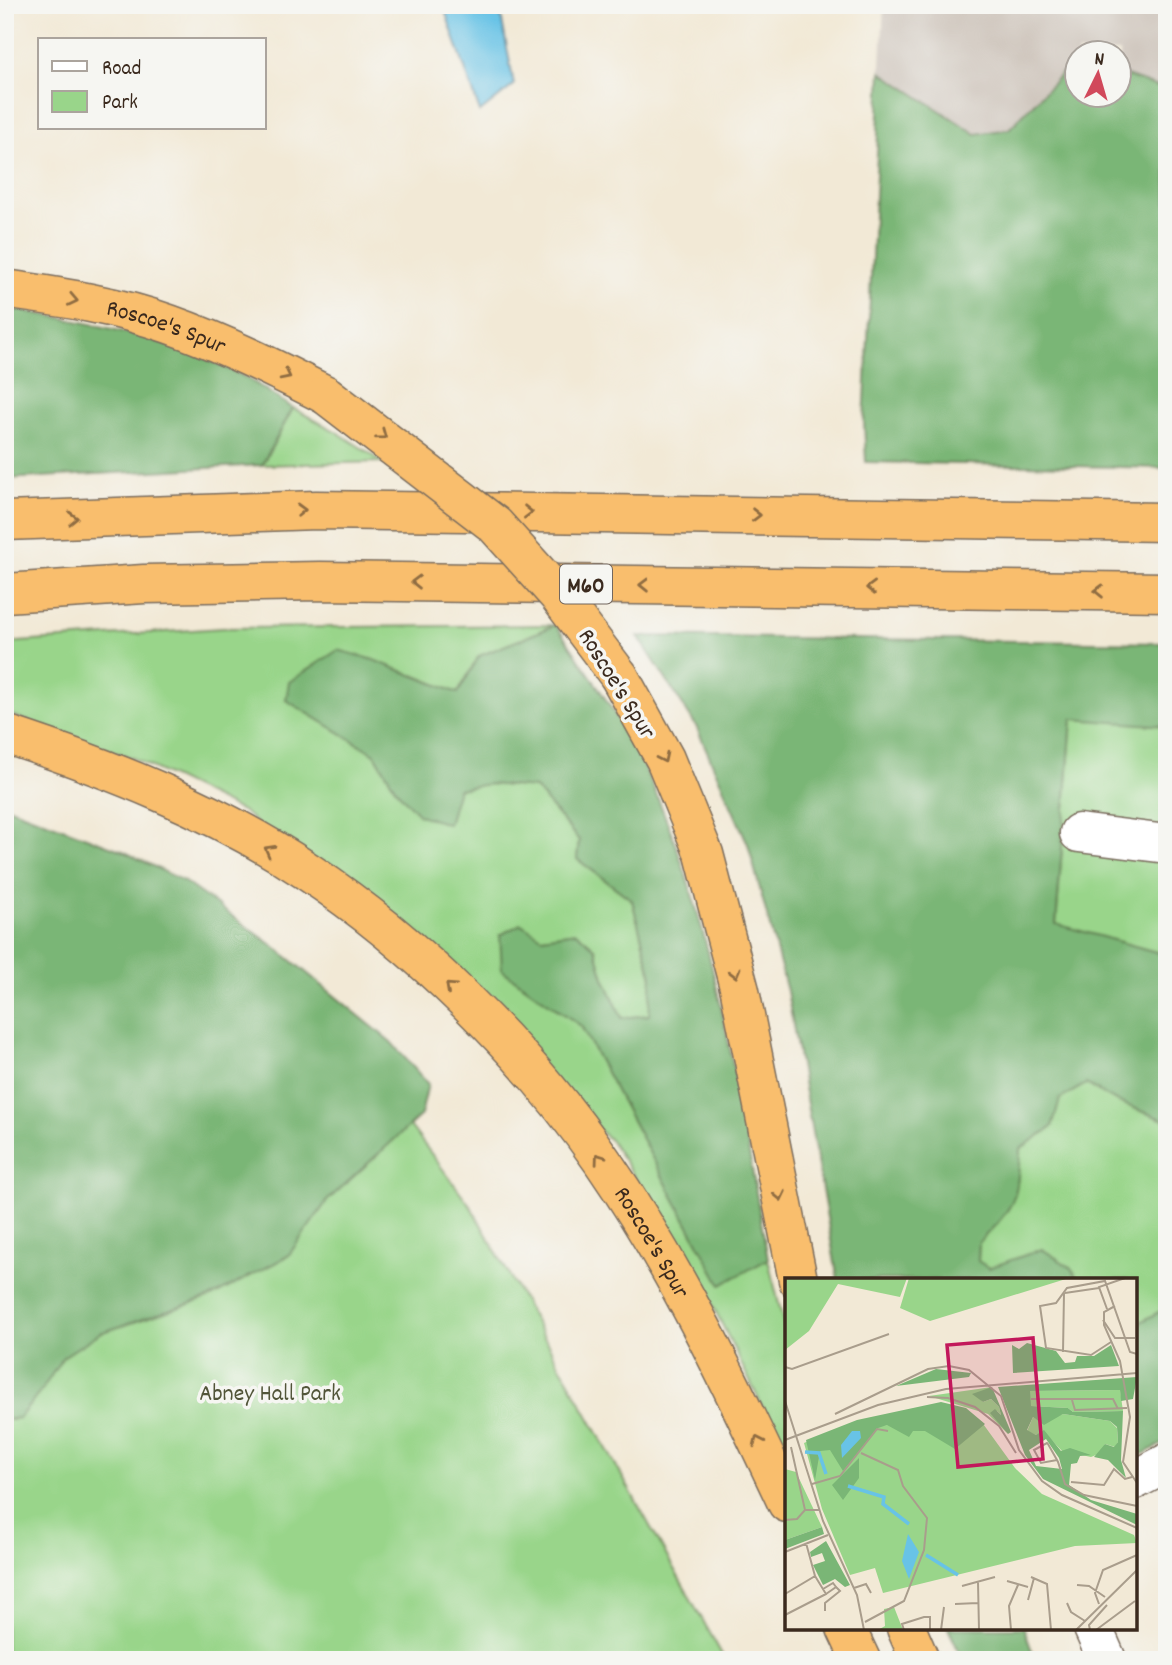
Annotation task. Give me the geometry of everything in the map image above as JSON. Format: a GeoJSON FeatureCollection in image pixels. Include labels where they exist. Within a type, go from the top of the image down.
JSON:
{"type":"FeatureCollection","features":[{"type":"Feature","properties":{"kind":"highway","name":"Roscoe's Spur"},"geometry":{"type":"LineString","coordinates":[[5,289],[64,298],[167,323],[268,366],[326,395],[495,525],[558,594],[619,677],[664,759],[704,854],[740,991],[798,1278]]}},
{"type":"Feature","properties":{"kind":"highway"},"geometry":{"type":"LineString","coordinates":[[5,521],[316,510],[1167,522]]}},
{"type":"Feature","properties":{"kind":"highway","name":"M60"},"geometry":{"type":"LineString","coordinates":[[5,593],[144,584],[320,581],[1167,592]]}},
{"type":"Feature","properties":{"kind":"highway","name":"Roscoe's Spur"},"geometry":{"type":"LineString","coordinates":[[5,734],[124,777],[217,821],[306,870],[381,928],[457,993],[537,1079],[603,1161],[708,1333],[785,1499]]}},
{"type":"Feature","properties":{"kind":"highway"},"geometry":{"type":"LineString","coordinates":[[847,1630],[861,1660]]}},
{"type":"Feature","properties":{"kind":"highway"},"geometry":{"type":"LineString","coordinates":[[907,1630],[920,1660]]}},
{"type":"Feature","properties":{"kind":"lane"},"geometry":{"type":"LineString","coordinates":[[1079,834],[1167,844]]}},
{"type":"Feature","properties":{"kind":"lane"},"geometry":{"type":"LineString","coordinates":[[1137,1479],[1167,1463]]}},
{"type":"Feature","properties":{"kind":"lane"},"geometry":{"type":"LineString","coordinates":[[1094,1630],[1107,1660]]}},
{"type":"Feature","properties":{"kind":"shaded area"},"geometry":{"type":"Polygon","coordinates":[[[884,5],[1167,5],[1167,370],[866,360],[884,5]]]}},
{"type":"Feature","properties":{"kind":"green space"},"geometry":{"type":"Polygon","coordinates":[[[1064,71],[1064,108],[1134,108],[1134,79],[1167,90],[1167,468],[866,462],[864,422],[881,72],[976,134],[1009,129],[1064,71]]]}},
{"type":"Feature","properties":{"kind":"green space"},"geometry":{"type":"Polygon","coordinates":[[[5,308],[96,325],[186,351],[243,376],[293,408],[262,465],[5,479],[5,308]]]}},
{"type":"Feature","properties":{"kind":"green space"},"geometry":{"type":"Polygon","coordinates":[[[293,408],[337,432],[383,462],[262,465],[293,408]]]}},
{"type":"Feature","properties":{"kind":"green space"},"geometry":{"type":"Polygon","coordinates":[[[556,625],[479,656],[458,693],[414,675],[286,700],[375,754],[397,791],[489,784],[535,788],[579,840],[577,859],[632,900],[652,977],[650,1015],[622,1018],[604,978],[595,948],[576,932],[542,937],[502,970],[581,1026],[721,1284],[768,1259],[785,1329],[785,1453],[696,1271],[611,1141],[244,812],[133,758],[5,713],[5,643],[222,628],[556,625]]]}},
{"type":"Feature","properties":{"kind":"green space"},"geometry":{"type":"Polygon","coordinates":[[[556,625],[613,711],[643,765],[689,884],[706,946],[734,1071],[768,1259],[721,1285],[581,1026],[502,970],[500,935],[521,924],[542,937],[576,932],[595,948],[604,978],[622,1018],[649,1015],[652,977],[632,900],[577,859],[579,840],[535,788],[489,784],[458,789],[448,824],[419,815],[397,791],[375,754],[286,700],[289,682],[338,650],[371,659],[458,693],[479,656],[556,625]]]}},
{"type":"Feature","properties":{"kind":"green space"},"geometry":{"type":"Polygon","coordinates":[[[638,636],[1167,643],[1167,726],[1072,719],[1056,924],[1167,955],[1167,1121],[1116,1101],[1086,1084],[1060,1099],[1052,1127],[1020,1149],[1018,1180],[1012,1201],[1001,1219],[979,1242],[978,1261],[989,1268],[1042,1249],[1070,1267],[1078,1278],[838,1278],[787,991],[748,844],[696,726],[638,636]]]}},
{"type":"Feature","properties":{"kind":"green space"},"geometry":{"type":"Polygon","coordinates":[[[1072,718],[1167,726],[1167,955],[1056,925],[1072,718]]]}},
{"type":"Feature","properties":{"kind":"green space"},"geometry":{"type":"Polygon","coordinates":[[[5,806],[123,851],[183,881],[274,946],[391,1042],[428,1084],[421,1115],[328,1200],[288,1256],[211,1297],[100,1333],[63,1357],[42,1390],[19,1418],[5,1420],[5,806]]]}},
{"type":"Feature","properties":{"kind":"green space","name":"Abney Hall Park"},"geometry":{"type":"Polygon","coordinates":[[[5,831],[370,1073],[470,1205],[725,1660],[5,1660],[5,831]]]}},
{"type":"Feature","properties":{"kind":"green space"},"geometry":{"type":"Polygon","coordinates":[[[1086,1084],[1116,1101],[1167,1121],[1167,1286],[1162,1291],[1161,1311],[1137,1324],[1137,1278],[1078,1278],[1070,1267],[1042,1249],[989,1269],[978,1261],[979,1241],[1001,1219],[1012,1201],[1018,1180],[1020,1149],[1052,1127],[1060,1099],[1086,1084]]]}},
{"type":"Feature","properties":{"kind":"green space"},"geometry":{"type":"Polygon","coordinates":[[[1167,1286],[1167,1442],[1137,1457],[1137,1324],[1161,1311],[1162,1291],[1167,1286]]]}},
{"type":"Feature","properties":{"kind":"green space"},"geometry":{"type":"Polygon","coordinates":[[[949,1630],[1025,1630],[1035,1660],[963,1660],[949,1630]]]}},
{"type":"Feature","properties":{"kind":"water"},"geometry":{"type":"Polygon","coordinates":[[[443,5],[499,5],[514,85],[480,112],[443,5]]]}}]}
